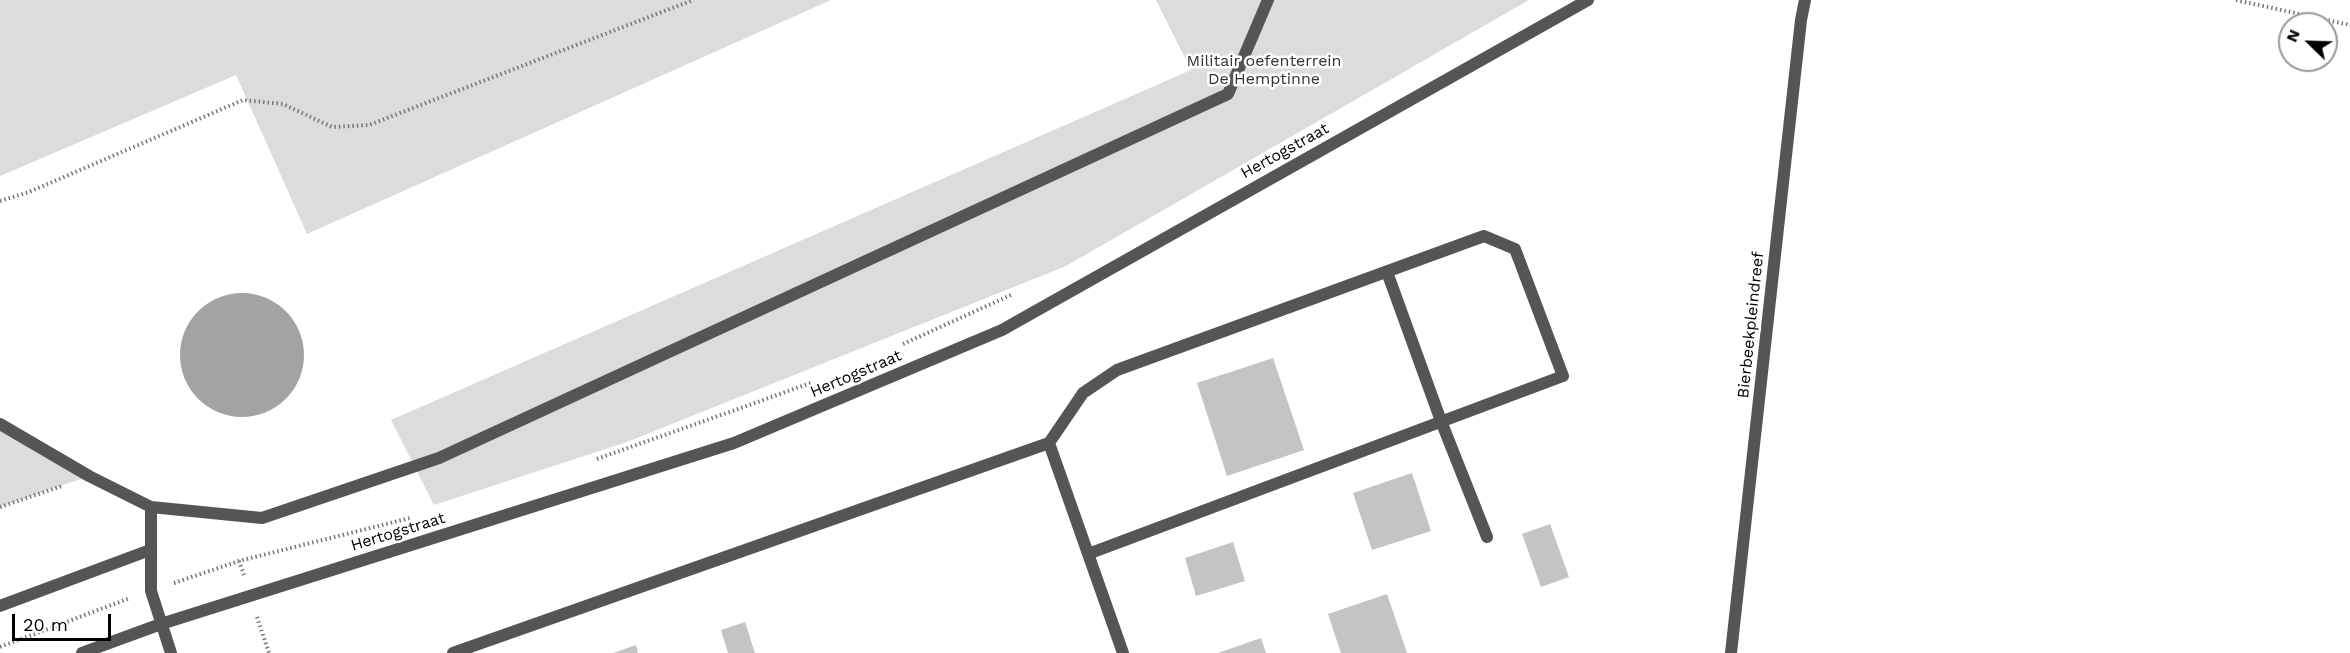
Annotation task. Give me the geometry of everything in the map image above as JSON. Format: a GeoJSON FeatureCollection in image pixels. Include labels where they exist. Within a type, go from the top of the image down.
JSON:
{"type":"FeatureCollection","features":[{"type":"Feature","properties":{"kind":"street"},"geometry":{"type":"LineString","coordinates":[[0,424],[89,476],[151,507],[262,518],[439,458],[1228,94],[1268,0]]}},
{"type":"Feature","properties":{"kind":"street","name":"Hertogstraat"},"geometry":{"type":"LineString","coordinates":[[82,653],[161,624],[734,443],[1002,330],[1588,0]]}},
{"type":"Feature","properties":{"kind":"street","name":"Bierbeekpleindreef"},"geometry":{"type":"LineString","coordinates":[[1731,653],[1805,0]]}},
{"type":"Feature","properties":{"kind":"street"},"geometry":{"type":"LineString","coordinates":[[453,653],[1049,444],[1083,393],[1117,370],[1484,236],[1515,249],[1563,376],[1088,554]]}},
{"type":"Feature","properties":{"kind":"street"},"geometry":{"type":"LineString","coordinates":[[1387,272],[1487,537]]}},
{"type":"Feature","properties":{"kind":"street"},"geometry":{"type":"LineString","coordinates":[[1049,444],[1123,653]]}},
{"type":"Feature","properties":{"kind":"street"},"geometry":{"type":"LineString","coordinates":[[151,507],[151,591],[171,653]]}},
{"type":"Feature","properties":{"kind":"street"},"geometry":{"type":"LineString","coordinates":[[0,606],[150,550]]}},
{"type":"Feature","properties":{"kind":"path"},"geometry":{"type":"LineString","coordinates":[[0,201],[29,192],[243,100],[283,104],[332,127],[369,125],[693,0]]}},
{"type":"Feature","properties":{"kind":"path"},"geometry":{"type":"LineString","coordinates":[[2236,0],[2350,25]]}},
{"type":"Feature","properties":{"kind":"path"},"geometry":{"type":"LineString","coordinates":[[899,346],[1014,294]]}},
{"type":"Feature","properties":{"kind":"path"},"geometry":{"type":"LineString","coordinates":[[587,462],[814,382]]}},
{"type":"Feature","properties":{"kind":"path"},"geometry":{"type":"LineString","coordinates":[[0,507],[89,476]]}},
{"type":"Feature","properties":{"kind":"path"},"geometry":{"type":"LineString","coordinates":[[0,647],[239,561],[413,518]]}},
{"type":"Feature","properties":{"kind":"green space"},"geometry":{"type":"Polygon","coordinates":[[[0,0],[831,0],[307,234],[236,75],[0,176],[0,0]]]}},
{"type":"Feature","properties":{"kind":"green space","name":"Militair oefenterrein De Hemptinne"},"geometry":{"type":"Polygon","coordinates":[[[1156,0],[1529,0],[1066,266],[627,442],[434,505],[391,420],[1191,70],[1156,0]]]}},
{"type":"Feature","properties":{"kind":"green space"},"geometry":{"type":"Polygon","coordinates":[[[0,424],[89,476],[0,507],[0,424]]]}},
{"type":"Feature","properties":{"kind":"shaded area"},"geometry":{"type":"Polygon","coordinates":[[[242,293],[266,298],[277,303],[286,311],[294,320],[299,331],[304,355],[299,379],[294,390],[286,399],[277,407],[266,412],[242,417],[218,412],[207,407],[198,399],[190,390],[185,379],[180,355],[185,331],[190,320],[198,311],[207,303],[218,298],[242,293]]]}},
{"type":"Feature","properties":{"kind":"building"},"geometry":{"type":"Polygon","coordinates":[[[1273,358],[1304,450],[1227,476],[1197,383],[1273,358]]]}},
{"type":"Feature","properties":{"kind":"building"},"geometry":{"type":"Polygon","coordinates":[[[1412,473],[1431,531],[1372,550],[1353,493],[1412,473]]]}},
{"type":"Feature","properties":{"kind":"building"},"geometry":{"type":"Polygon","coordinates":[[[1550,524],[1569,577],[1541,587],[1522,534],[1550,524]]]}},
{"type":"Feature","properties":{"kind":"building"},"geometry":{"type":"Polygon","coordinates":[[[1233,542],[1245,581],[1196,596],[1185,558],[1233,542]]]}},
{"type":"Feature","properties":{"kind":"building"},"geometry":{"type":"Polygon","coordinates":[[[1387,594],[1407,653],[1341,653],[1328,614],[1387,594]]]}},
{"type":"Feature","properties":{"kind":"building"},"geometry":{"type":"Polygon","coordinates":[[[745,622],[755,653],[728,653],[721,630],[745,622]]]}},
{"type":"Feature","properties":{"kind":"building"},"geometry":{"type":"Polygon","coordinates":[[[1261,638],[1266,653],[1218,653],[1261,638]]]}},
{"type":"Feature","properties":{"kind":"building"},"geometry":{"type":"Polygon","coordinates":[[[636,645],[638,653],[613,653],[636,645]]]}}]}
